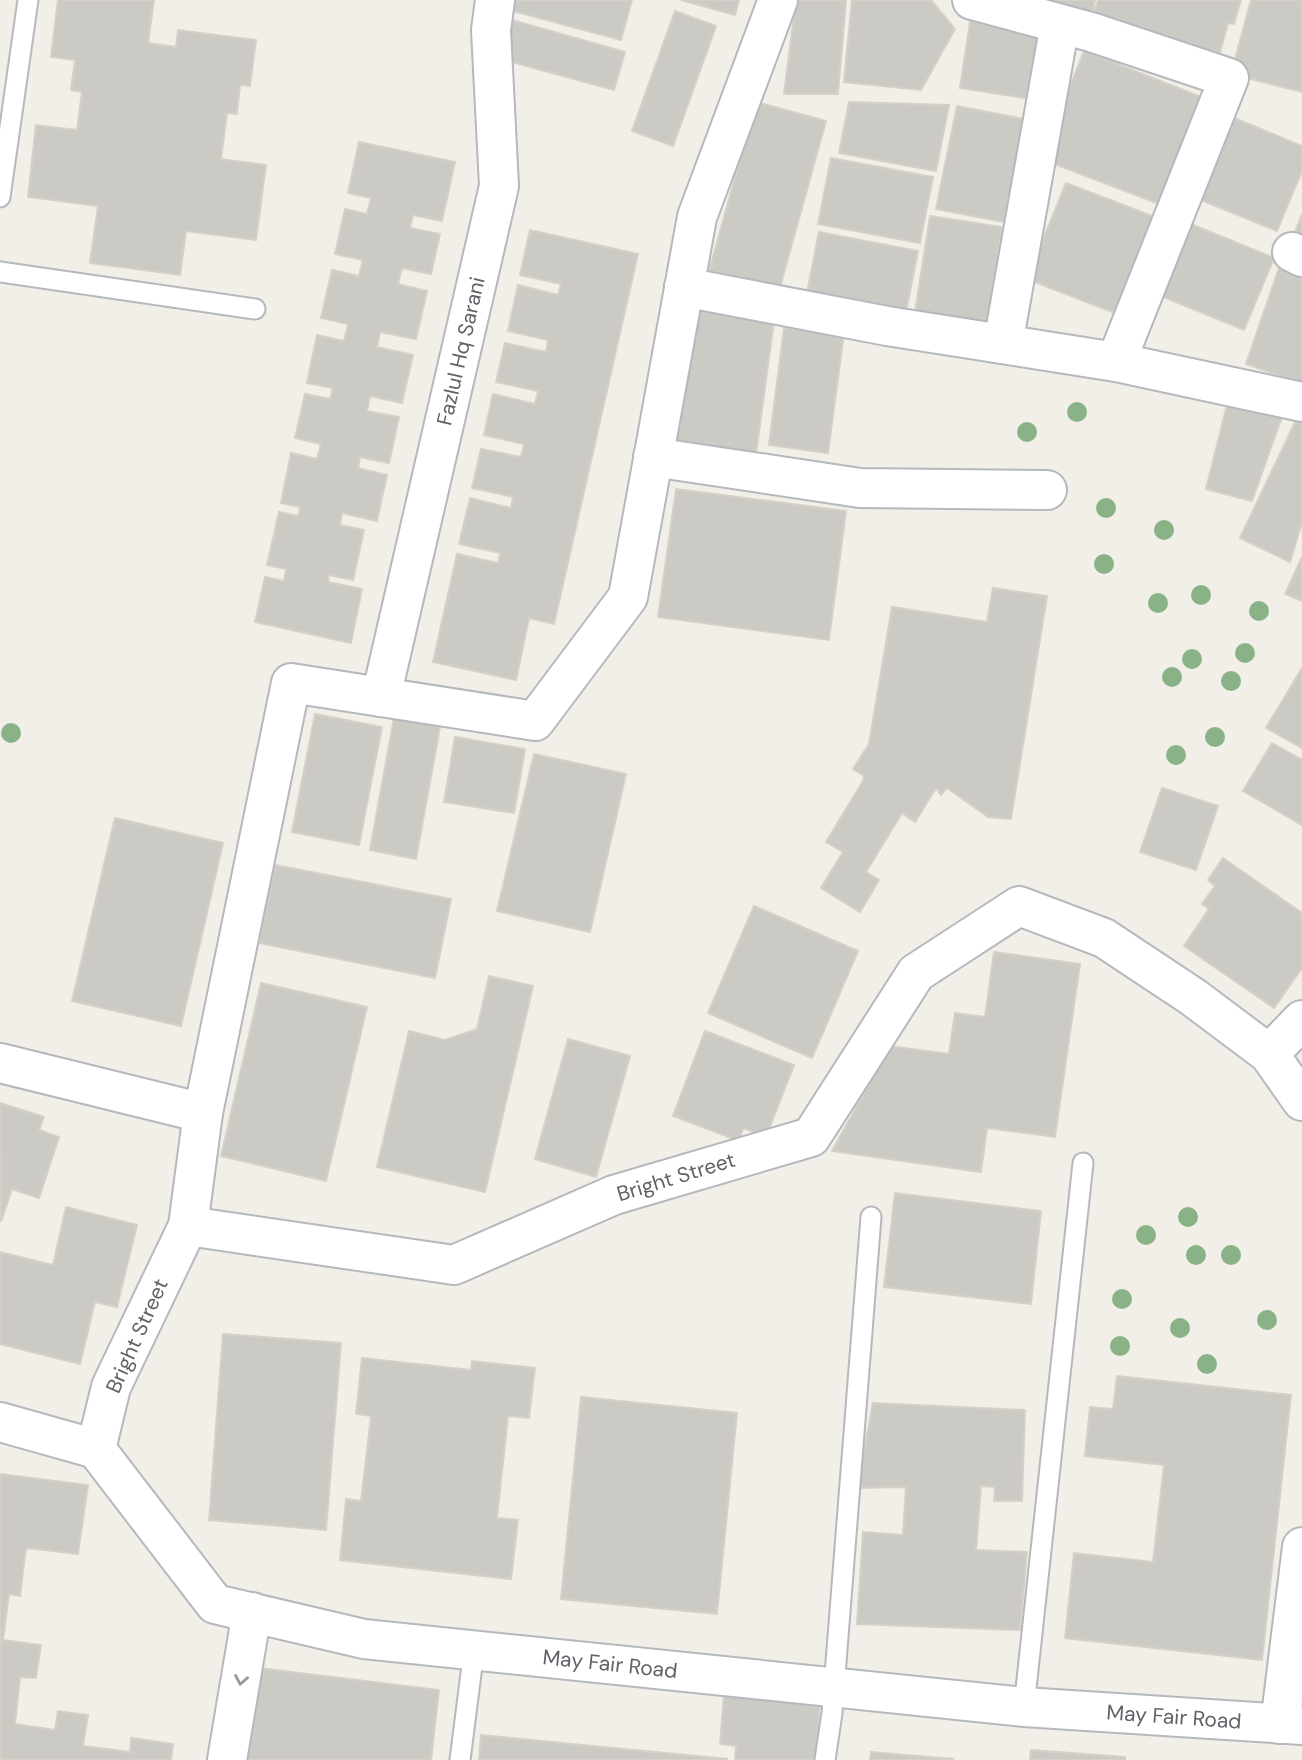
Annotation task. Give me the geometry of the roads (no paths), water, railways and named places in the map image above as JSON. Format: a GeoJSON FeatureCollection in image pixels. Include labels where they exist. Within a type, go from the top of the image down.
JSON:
{"type":"FeatureCollection","features":[{"type":"Feature","properties":{"kind":"street","name":"Fazlul Hq Sarani"},"geometry":{"type":"LineString","coordinates":[[381,697],[499,186],[491,30],[495,0]]}},
{"type":"Feature","properties":{"kind":"street"},"geometry":{"type":"LineString","coordinates":[[188,1226],[203,1113],[291,683],[535,722],[628,597],[697,218],[778,0]]}},
{"type":"Feature","properties":{"kind":"street"},"geometry":{"type":"LineString","coordinates":[[972,0],[1091,32],[1229,78],[1116,362]]}},
{"type":"Feature","properties":{"kind":"street"},"geometry":{"type":"LineString","coordinates":[[1003,344],[1060,24]]}},
{"type":"Feature","properties":{"kind":"street"},"geometry":{"type":"LineString","coordinates":[[684,288],[887,326],[1116,362],[1302,402]]}},
{"type":"Feature","properties":{"kind":"street"},"geometry":{"type":"LineString","coordinates":[[653,457],[860,488],[1047,489]]}},
{"type":"Feature","properties":{"kind":"street","name":"Bright Street"},"geometry":{"type":"LineString","coordinates":[[96,1449],[111,1387],[188,1226],[454,1265],[614,1195],[811,1137],[916,973],[1019,906],[1104,938],[1193,998],[1269,1054],[1302,1101]]}},
{"type":"Feature","properties":{"kind":"street"},"geometry":{"type":"LineString","coordinates":[[1269,1054],[1302,1020]]}},
{"type":"Feature","properties":{"kind":"street"},"geometry":{"type":"LineString","coordinates":[[0,1063],[203,1113]]}},
{"type":"Feature","properties":{"kind":"street"},"geometry":{"type":"LineString","coordinates":[[0,1422],[96,1449]]}},
{"type":"Feature","properties":{"kind":"street","name":"May Fair Road"},"geometry":{"type":"LineString","coordinates":[[96,1449],[215,1604],[364,1639],[1024,1707],[1291,1724]]}},
{"type":"Feature","properties":{"kind":"street"},"geometry":{"type":"LineString","coordinates":[[1291,1724],[1302,1547]]}},
{"type":"Feature","properties":{"kind":"street"},"geometry":{"type":"LineString","coordinates":[[227,1760],[252,1612]]}},
{"type":"Feature","properties":{"kind":"lane"},"geometry":{"type":"LineString","coordinates":[[0,197],[28,0]]}},
{"type":"Feature","properties":{"kind":"lane"},"geometry":{"type":"LineString","coordinates":[[0,272],[255,310]]}},
{"type":"Feature","properties":{"kind":"lane"},"geometry":{"type":"LineString","coordinates":[[1024,1707],[1083,1163]]}},
{"type":"Feature","properties":{"kind":"lane"},"geometry":{"type":"LineString","coordinates":[[825,1760],[871,1217]]}},
{"type":"Feature","properties":{"kind":"lane"},"geometry":{"type":"LineString","coordinates":[[460,1760],[474,1650]]}}]}
